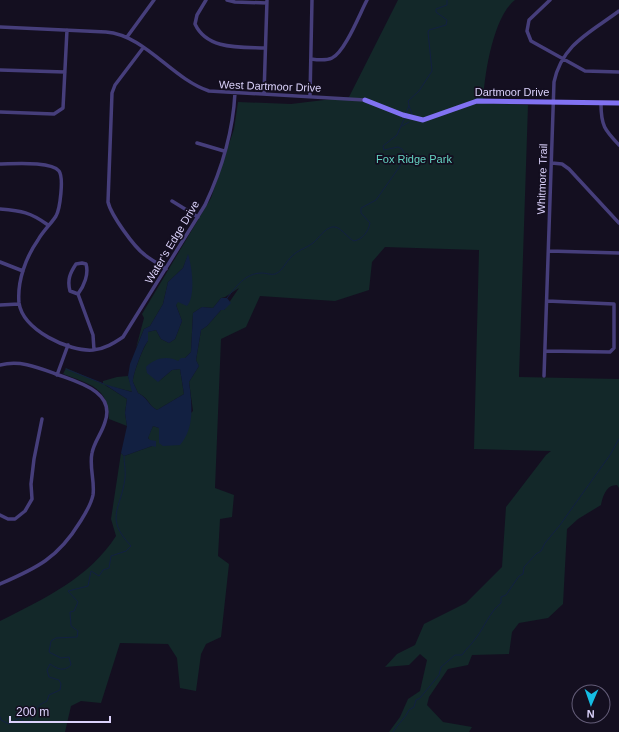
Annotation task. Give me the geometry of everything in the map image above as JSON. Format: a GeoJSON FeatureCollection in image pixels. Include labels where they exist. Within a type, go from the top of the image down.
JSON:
{"type":"FeatureCollection","features":[{"type":"Feature","properties":{"kind":"street"},"geometry":{"type":"LineString","coordinates":[[127,37],[153,1],[148,0]]}},
{"type":"Feature","properties":{"kind":"street"},"geometry":{"type":"LineString","coordinates":[[206,0],[197,15],[195,24],[199,33],[216,44],[265,48]]}},
{"type":"Feature","properties":{"kind":"street"},"geometry":{"type":"LineString","coordinates":[[228,0],[235,2],[267,1],[264,94]]}},
{"type":"Feature","properties":{"kind":"street"},"geometry":{"type":"LineString","coordinates":[[310,96],[312,0]]}},
{"type":"Feature","properties":{"kind":"street"},"geometry":{"type":"LineString","coordinates":[[311,59],[326,60],[334,58],[342,49],[367,0]]}},
{"type":"Feature","properties":{"kind":"street"},"geometry":{"type":"LineString","coordinates":[[550,0],[529,20],[527,31],[531,42],[585,71],[619,72]]}},
{"type":"Feature","properties":{"kind":"street","name":"Whitmore Trail"},"geometry":{"type":"LineString","coordinates":[[544,376],[554,82],[562,59],[574,44],[619,11]]}},
{"type":"Feature","properties":{"kind":"street","name":"West Dartmoor Drive"},"geometry":{"type":"LineString","coordinates":[[0,27],[110,32],[127,37],[196,86],[213,92],[365,100]]}},
{"type":"Feature","properties":{"kind":"street"},"geometry":{"type":"LineString","coordinates":[[0,112],[54,114],[60,111],[64,104],[67,30]]}},
{"type":"Feature","properties":{"kind":"street"},"geometry":{"type":"LineString","coordinates":[[142,48],[115,85],[112,93],[108,202],[113,213],[138,249],[144,255],[166,269]]}},
{"type":"Feature","properties":{"kind":"street"},"geometry":{"type":"LineString","coordinates":[[0,70],[65,72]]}},
{"type":"Feature","properties":{"kind":"street","name":"Water’s Edge Drive"},"geometry":{"type":"LineString","coordinates":[[19,304],[25,317],[34,328],[43,335],[68,345],[82,349],[94,350],[113,344],[123,337],[198,217],[213,188],[233,122],[235,94]]}},
{"type":"Feature","properties":{"kind":"street","name":"Dartmoor Drive"},"geometry":{"type":"LineString","coordinates":[[365,100],[403,115],[427,120],[477,101],[601,104],[619,103]]}},
{"type":"Feature","properties":{"kind":"street"},"geometry":{"type":"LineString","coordinates":[[601,104],[601,119],[605,132],[618,144]]}},
{"type":"Feature","properties":{"kind":"street"},"geometry":{"type":"LineString","coordinates":[[197,143],[224,152]]}},
{"type":"Feature","properties":{"kind":"street"},"geometry":{"type":"LineString","coordinates":[[552,163],[562,164],[569,169],[619,223]]}},
{"type":"Feature","properties":{"kind":"street"},"geometry":{"type":"LineString","coordinates":[[0,164],[50,165],[59,171],[61,179],[59,208],[56,216],[37,240],[23,271],[19,304],[0,305]]}},
{"type":"Feature","properties":{"kind":"street"},"geometry":{"type":"LineString","coordinates":[[172,201],[198,217]]}},
{"type":"Feature","properties":{"kind":"street"},"geometry":{"type":"LineString","coordinates":[[0,210],[25,211],[34,215],[48,225]]}},
{"type":"Feature","properties":{"kind":"street"},"geometry":{"type":"LineString","coordinates":[[549,251],[619,253]]}},
{"type":"Feature","properties":{"kind":"street"},"geometry":{"type":"LineString","coordinates":[[0,262],[23,271]]}},
{"type":"Feature","properties":{"kind":"street"},"geometry":{"type":"LineString","coordinates":[[78,294],[82,288],[87,269],[86,264],[82,263],[76,264],[68,283],[70,291],[78,294],[93,335],[94,350]]}},
{"type":"Feature","properties":{"kind":"street"},"geometry":{"type":"LineString","coordinates":[[545,351],[610,352],[614,348],[614,304],[547,301]]}},
{"type":"Feature","properties":{"kind":"street"},"geometry":{"type":"LineString","coordinates":[[57,374],[68,345]]}},
{"type":"Feature","properties":{"kind":"street"},"geometry":{"type":"LineString","coordinates":[[0,365],[11,362],[24,363],[57,374],[94,390],[104,402],[107,416],[92,453],[94,488],[90,506],[70,539],[39,567],[0,584]]}},
{"type":"Feature","properties":{"kind":"street"},"geometry":{"type":"LineString","coordinates":[[0,515],[8,519],[16,519],[25,511],[32,499],[31,484],[34,459],[42,419]]}},
{"type":"Feature","properties":{"kind":"green space","name":"Fox Ridge Park"},"geometry":{"type":"Polygon","coordinates":[[[398,0],[515,0],[507,8],[495,33],[485,78],[483,103],[528,105],[519,377],[619,379],[619,488],[617,485],[610,487],[604,495],[601,505],[578,519],[567,529],[563,604],[548,618],[519,623],[512,632],[509,654],[472,655],[468,665],[448,669],[429,697],[427,705],[443,722],[472,727],[469,732],[389,732],[400,717],[408,699],[420,691],[427,660],[420,654],[409,665],[385,667],[397,654],[415,645],[424,624],[466,603],[502,567],[506,507],[546,455],[551,451],[474,449],[479,250],[385,247],[372,262],[369,290],[335,301],[260,296],[246,327],[221,339],[215,488],[234,495],[232,517],[220,519],[218,556],[229,564],[221,637],[206,644],[201,654],[196,691],[180,688],[177,658],[168,644],[120,643],[101,703],[81,701],[71,706],[65,732],[0,732],[0,621],[49,596],[79,576],[105,551],[116,536],[111,519],[121,453],[124,456],[152,446],[148,437],[153,426],[159,428],[159,443],[193,411],[189,382],[199,366],[196,360],[201,330],[207,326],[221,310],[224,310],[239,288],[221,298],[213,308],[202,307],[193,313],[191,352],[185,358],[178,361],[158,382],[172,370],[180,369],[184,394],[157,410],[138,393],[133,382],[134,374],[148,341],[148,332],[156,330],[161,339],[169,343],[175,339],[182,321],[176,305],[188,255],[183,268],[168,282],[163,304],[150,326],[144,329],[136,348],[144,318],[142,314],[211,198],[234,129],[238,102],[291,104],[349,97],[398,0]]]}},
{"type":"Feature","properties":{"kind":"green space"},"geometry":{"type":"Polygon","coordinates":[[[66,368],[103,384],[103,381],[128,376],[133,392],[105,385],[127,399],[125,413],[127,426],[109,419],[108,408],[101,393],[89,384],[63,374],[66,368]]]}},
{"type":"Feature","properties":{"kind":"water"},"geometry":{"type":"Polygon","coordinates":[[[188,254],[192,273],[192,296],[187,306],[178,302],[176,305],[182,321],[175,339],[169,343],[161,339],[156,330],[148,332],[148,341],[141,354],[133,379],[138,393],[154,408],[157,410],[184,394],[180,369],[172,370],[158,382],[147,373],[146,367],[153,361],[161,358],[170,358],[178,361],[181,358],[185,358],[191,352],[193,313],[202,307],[213,308],[221,298],[227,298],[231,303],[224,310],[221,310],[207,326],[201,330],[196,360],[199,366],[189,382],[191,415],[185,438],[180,445],[163,446],[159,443],[159,428],[153,426],[148,438],[156,441],[156,447],[152,446],[124,456],[121,453],[127,426],[125,413],[127,399],[104,384],[132,392],[128,376],[130,364],[144,329],[150,326],[163,304],[168,282],[183,268],[188,254]]]}},
{"type":"Feature","properties":{"kind":"waterway"},"geometry":{"type":"LineString","coordinates":[[406,114],[409,105],[408,101],[419,91],[432,71],[428,32],[429,30],[446,25],[447,20],[436,12],[436,9],[447,5],[447,0]]}},
{"type":"Feature","properties":{"kind":"waterway"},"geometry":{"type":"LineString","coordinates":[[409,106],[412,114]]}},
{"type":"Feature","properties":{"kind":"waterway"},"geometry":{"type":"LineString","coordinates":[[227,298],[242,281],[251,275],[262,273],[275,274],[279,272],[294,254],[313,243],[329,228],[338,228],[354,241],[362,237],[368,229],[370,223],[361,213],[361,208],[376,200],[400,166],[404,153],[402,149],[398,147],[384,150],[383,146],[397,135],[405,117]]}},
{"type":"Feature","properties":{"kind":"waterway"},"geometry":{"type":"LineString","coordinates":[[402,126],[409,122]]}},
{"type":"Feature","properties":{"kind":"waterway"},"geometry":{"type":"LineString","coordinates":[[66,369],[104,384]]}},
{"type":"Feature","properties":{"kind":"waterway"},"geometry":{"type":"LineString","coordinates":[[393,732],[409,710],[414,707],[416,700],[420,698],[439,675],[441,667],[455,655],[462,655],[474,640],[490,615],[501,603],[501,597],[506,595],[519,576],[523,574],[524,567],[536,554],[541,551],[545,543],[560,525],[610,455],[619,439]]}},
{"type":"Feature","properties":{"kind":"waterway"},"geometry":{"type":"LineString","coordinates":[[0,717],[1,720],[9,724],[19,718],[26,723],[31,723],[32,715],[35,709],[47,701],[49,695],[60,690],[61,684],[59,680],[49,677],[47,670],[50,664],[60,669],[71,665],[69,657],[61,658],[49,652],[51,641],[56,638],[77,637],[78,631],[71,626],[70,612],[74,611],[78,602],[68,591],[88,586],[91,571],[99,576],[103,570],[109,568],[111,556],[126,551],[131,546],[118,528],[116,520],[116,513],[125,478],[124,456]]}}]}
